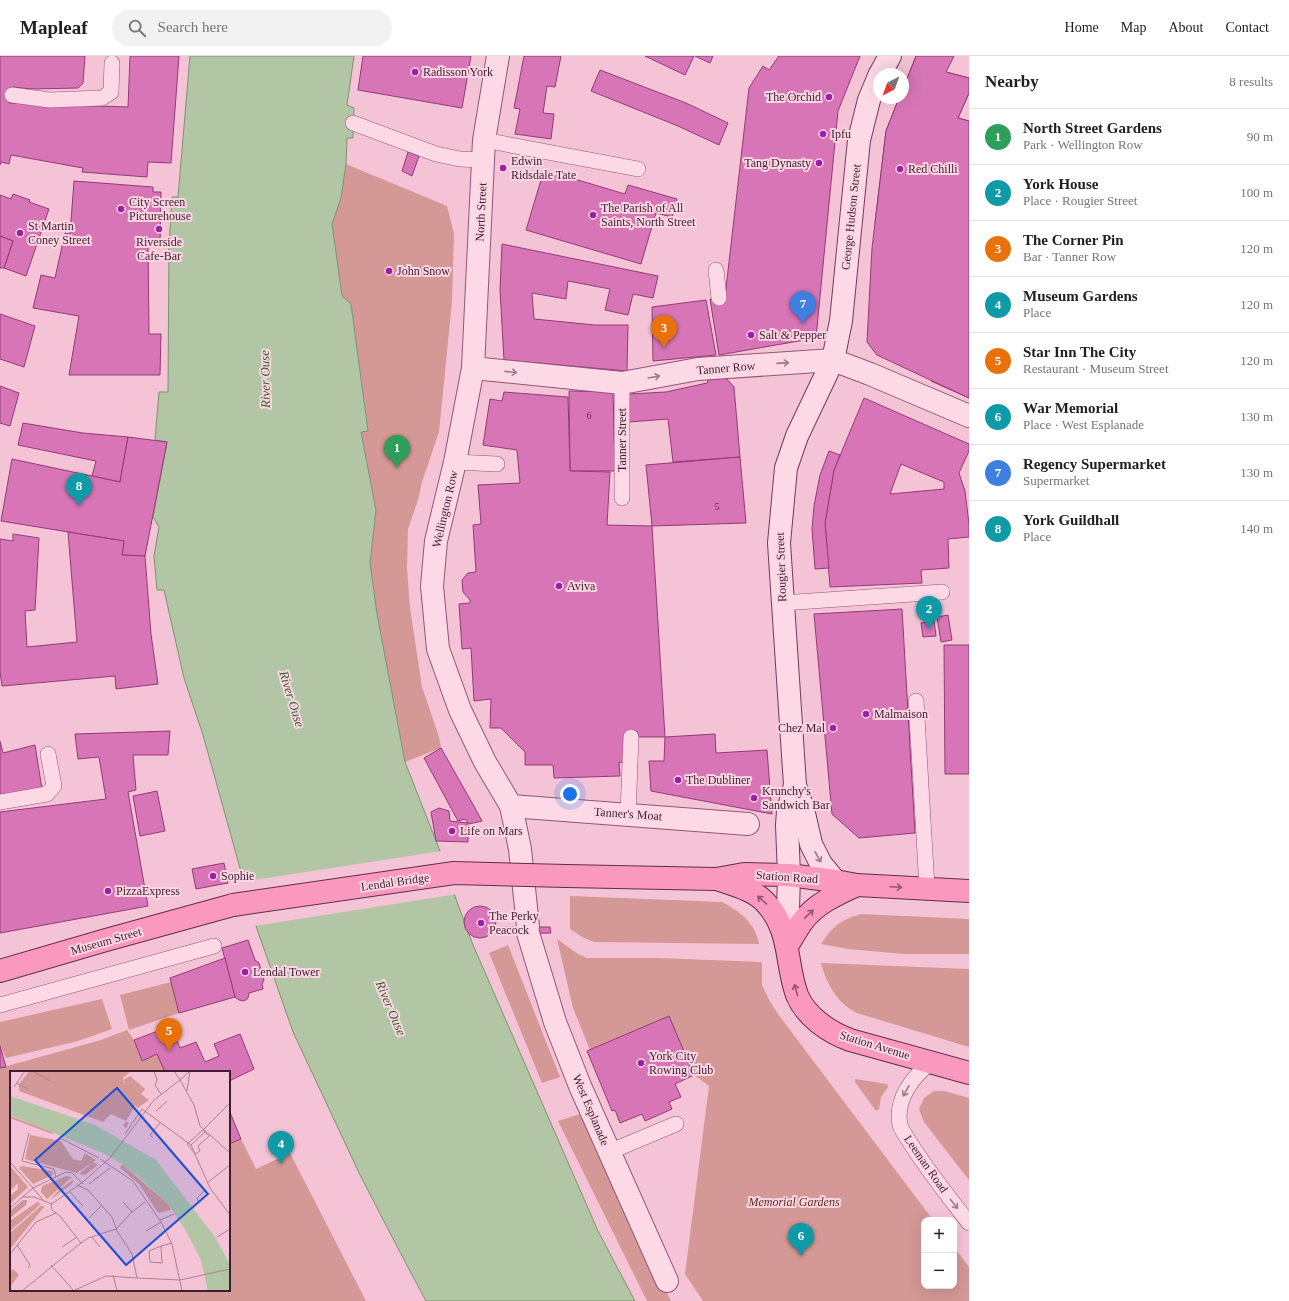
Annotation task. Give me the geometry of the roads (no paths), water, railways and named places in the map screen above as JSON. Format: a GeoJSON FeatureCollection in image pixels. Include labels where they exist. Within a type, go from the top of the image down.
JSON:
{"type":"FeatureCollection","features":[{"type":"Feature","properties":{"kind":"main road","name":"Lendal Bridge"},"geometry":{"type":"LineString","coordinates":[[212,912],[233,905],[454,873],[580,875]]}},
{"type":"Feature","properties":{"kind":"main road","name":"Station Road"},"geometry":{"type":"LineString","coordinates":[[580,875],[716,879],[744,874],[789,875],[835,880],[857,885],[969,891]]}},
{"type":"Feature","properties":{"kind":"main road","name":"Station Road"},"geometry":{"type":"LineString","coordinates":[[716,879],[749,891],[763,900],[774,913],[787,946]]}},
{"type":"Feature","properties":{"kind":"main road","name":"Station Road"},"geometry":{"type":"LineString","coordinates":[[787,946],[802,921],[811,912],[832,897],[857,885]]}},
{"type":"Feature","properties":{"kind":"main road","name":"Museum Street"},"geometry":{"type":"LineString","coordinates":[[0,971],[106,940],[212,912]]}},
{"type":"Feature","properties":{"kind":"main road","name":"Station Avenue"},"geometry":{"type":"LineString","coordinates":[[787,946],[797,995],[802,1005],[818,1022],[837,1035],[850,1040],[969,1073]]}},
{"type":"Feature","properties":{"kind":"street","name":"North Street"},"geometry":{"type":"LineString","coordinates":[[473,368],[483,150],[498,56]]}},
{"type":"Feature","properties":{"kind":"street","name":"George Hudson Street"},"geometry":{"type":"LineString","coordinates":[[883,68],[890,56]]}},
{"type":"Feature","properties":{"kind":"street","name":"George Hudson Street"},"geometry":{"type":"LineString","coordinates":[[833,360],[841,321],[859,140],[873,92]]}},
{"type":"Feature","properties":{"kind":"street","name":"Tanner Row"},"geometry":{"type":"LineString","coordinates":[[473,368],[622,383],[698,369],[728,360],[833,360],[969,416]]}},
{"type":"Feature","properties":{"kind":"street","name":"Rougier Street"},"geometry":{"type":"LineString","coordinates":[[833,360],[796,436],[786,468],[778,543],[795,784],[803,809],[811,844],[821,864],[835,880]]}},
{"type":"Feature","properties":{"kind":"street","name":"Wellington Row"},"geometry":{"type":"LineString","coordinates":[[473,368],[455,462],[436,541],[432,586],[438,649],[460,710],[485,762],[511,806]]}},
{"type":"Feature","properties":{"kind":"street","name":"Rougier Street"},"geometry":{"type":"LineString","coordinates":[[787,946],[789,875],[787,825],[788,811],[795,784]]}},
{"type":"Feature","properties":{"kind":"street","name":"Tanner's Moat"},"geometry":{"type":"LineString","coordinates":[[511,806],[748,824]]}},
{"type":"Feature","properties":{"kind":"street","name":"West Esplanade"},"geometry":{"type":"LineString","coordinates":[[511,806],[520,849],[528,930],[555,1022],[580,1086],[667,1281]]}},
{"type":"Feature","properties":{"kind":"lane"},"geometry":{"type":"LineString","coordinates":[[12,95],[50,100],[102,98],[110,92],[112,63]]}},
{"type":"Feature","properties":{"kind":"lane"},"geometry":{"type":"LineString","coordinates":[[353,123],[436,154],[460,159],[483,150],[638,169]]}},
{"type":"Feature","properties":{"kind":"lane"},"geometry":{"type":"LineString","coordinates":[[716,270],[719,298]]}},
{"type":"Feature","properties":{"kind":"lane","name":"Tanner Street"},"geometry":{"type":"LineString","coordinates":[[622,383],[622,498]]}},
{"type":"Feature","properties":{"kind":"lane"},"geometry":{"type":"LineString","coordinates":[[455,462],[497,464]]}},
{"type":"Feature","properties":{"kind":"lane"},"geometry":{"type":"LineString","coordinates":[[782,603],[942,592]]}},
{"type":"Feature","properties":{"kind":"lane"},"geometry":{"type":"LineString","coordinates":[[916,701],[927,888]]}},
{"type":"Feature","properties":{"kind":"lane"},"geometry":{"type":"LineString","coordinates":[[628,814],[631,737]]}},
{"type":"Feature","properties":{"kind":"lane"},"geometry":{"type":"LineString","coordinates":[[0,802],[47,794],[54,786],[48,754]]}},
{"type":"Feature","properties":{"kind":"lane"},"geometry":{"type":"LineString","coordinates":[[0,1005],[214,946]]}},
{"type":"Feature","properties":{"kind":"lane","name":"Leeman Road"},"geometry":{"type":"LineString","coordinates":[[931,1062],[920,1071],[902,1098],[900,1126],[922,1163],[969,1223]]}},
{"type":"Feature","properties":{"kind":"lane"},"geometry":{"type":"LineString","coordinates":[[609,1152],[676,1124]]}},
{"type":"Feature","properties":{"kind":"water","name":"River Ouse"},"geometry":{"type":"Polygon","coordinates":[[[190,56],[354,56],[347,105],[354,108],[353,138],[347,138],[346,164],[341,198],[332,224],[342,296],[351,304],[368,431],[361,432],[376,510],[370,563],[377,614],[405,762],[440,851],[473,945],[598,1231],[635,1301],[426,1301],[361,1177],[293,1032],[257,929],[203,735],[184,678],[164,590],[157,590],[154,556],[159,527],[153,517],[167,442],[155,440],[159,392],[168,392],[169,245],[172,197],[178,197],[190,56]]]}},
{"type":"Feature","properties":{"kind":"place","name":"Radisson York"},"geometry":{"type":"Point","coordinates":[415,72]}},
{"type":"Feature","properties":{"kind":"place","name":"The Orchid"},"geometry":{"type":"Point","coordinates":[829,97]}},
{"type":"Feature","properties":{"kind":"place","name":"Ipfu"},"geometry":{"type":"Point","coordinates":[823,134]}},
{"type":"Feature","properties":{"kind":"place","name":"Tang Dynasty"},"geometry":{"type":"Point","coordinates":[819,163]}},
{"type":"Feature","properties":{"kind":"place","name":"Edwin Ridsdale Tate"},"geometry":{"type":"Point","coordinates":[503,168]}},
{"type":"Feature","properties":{"kind":"place","name":"Red Chilli"},"geometry":{"type":"Point","coordinates":[900,169]}},
{"type":"Feature","properties":{"kind":"place","name":"City Screen Picturehouse"},"geometry":{"type":"Point","coordinates":[121,209]}},
{"type":"Feature","properties":{"kind":"place","name":"The Parish of All Saints, North Street"},"geometry":{"type":"Point","coordinates":[593,215]}},
{"type":"Feature","properties":{"kind":"place","name":"Riverside Cafe-Bar"},"geometry":{"type":"Point","coordinates":[159,229]}},
{"type":"Feature","properties":{"kind":"place","name":"St Martin Coney Street"},"geometry":{"type":"Point","coordinates":[20,233]}},
{"type":"Feature","properties":{"kind":"place","name":"John Snow"},"geometry":{"type":"Point","coordinates":[389,271]}},
{"type":"Feature","properties":{"kind":"place","name":"Regency Supermarket"},"geometry":{"type":"Point","coordinates":[803,324]}},
{"type":"Feature","properties":{"kind":"place","name":"Salt & Pepper"},"geometry":{"type":"Point","coordinates":[751,335]}},
{"type":"Feature","properties":{"kind":"place","name":"The Corner Pin"},"geometry":{"type":"Point","coordinates":[664,348]}},
{"type":"Feature","properties":{"kind":"place","name":"North Street Gardens"},"geometry":{"type":"Point","coordinates":[397,468]}},
{"type":"Feature","properties":{"kind":"place","name":"York Guildhall"},"geometry":{"type":"Point","coordinates":[79,506]}},
{"type":"Feature","properties":{"kind":"place","name":"Aviva"},"geometry":{"type":"Point","coordinates":[559,586]}},
{"type":"Feature","properties":{"kind":"place","name":"York House"},"geometry":{"type":"Point","coordinates":[929,629]}},
{"type":"Feature","properties":{"kind":"place","name":"Malmaison"},"geometry":{"type":"Point","coordinates":[866,714]}},
{"type":"Feature","properties":{"kind":"place","name":"Chez Mal"},"geometry":{"type":"Point","coordinates":[833,728]}},
{"type":"Feature","properties":{"kind":"place","name":"The Dubliner"},"geometry":{"type":"Point","coordinates":[678,780]}},
{"type":"Feature","properties":{"kind":"place","name":"Krunchy's Sandwich Bar"},"geometry":{"type":"Point","coordinates":[754,798]}},
{"type":"Feature","properties":{"kind":"place","name":"Life on Mars"},"geometry":{"type":"Point","coordinates":[452,831]}},
{"type":"Feature","properties":{"kind":"place","name":"Sophie"},"geometry":{"type":"Point","coordinates":[213,876]}},
{"type":"Feature","properties":{"kind":"place","name":"PizzaExpress"},"geometry":{"type":"Point","coordinates":[108,891]}},
{"type":"Feature","properties":{"kind":"place","name":"The Perky Peacock"},"geometry":{"type":"Point","coordinates":[481,923]}},
{"type":"Feature","properties":{"kind":"place","name":"Lendal Tower"},"geometry":{"type":"Point","coordinates":[245,972]}},
{"type":"Feature","properties":{"kind":"place","name":"Star Inn The City"},"geometry":{"type":"Point","coordinates":[169,1051]}},
{"type":"Feature","properties":{"kind":"place","name":"York City Rowing Club"},"geometry":{"type":"Point","coordinates":[641,1063]}},
{"type":"Feature","properties":{"kind":"place","name":"Museum Gardens"},"geometry":{"type":"Point","coordinates":[281,1164]}},
{"type":"Feature","properties":{"kind":"place","name":"War Memorial"},"geometry":{"type":"Point","coordinates":[801,1256]}},
{"type":"Feature","properties":{"kind":"park label","name":"Memorial Gardens"},"geometry":{"type":"Point","coordinates":[794,1202]}}]}
